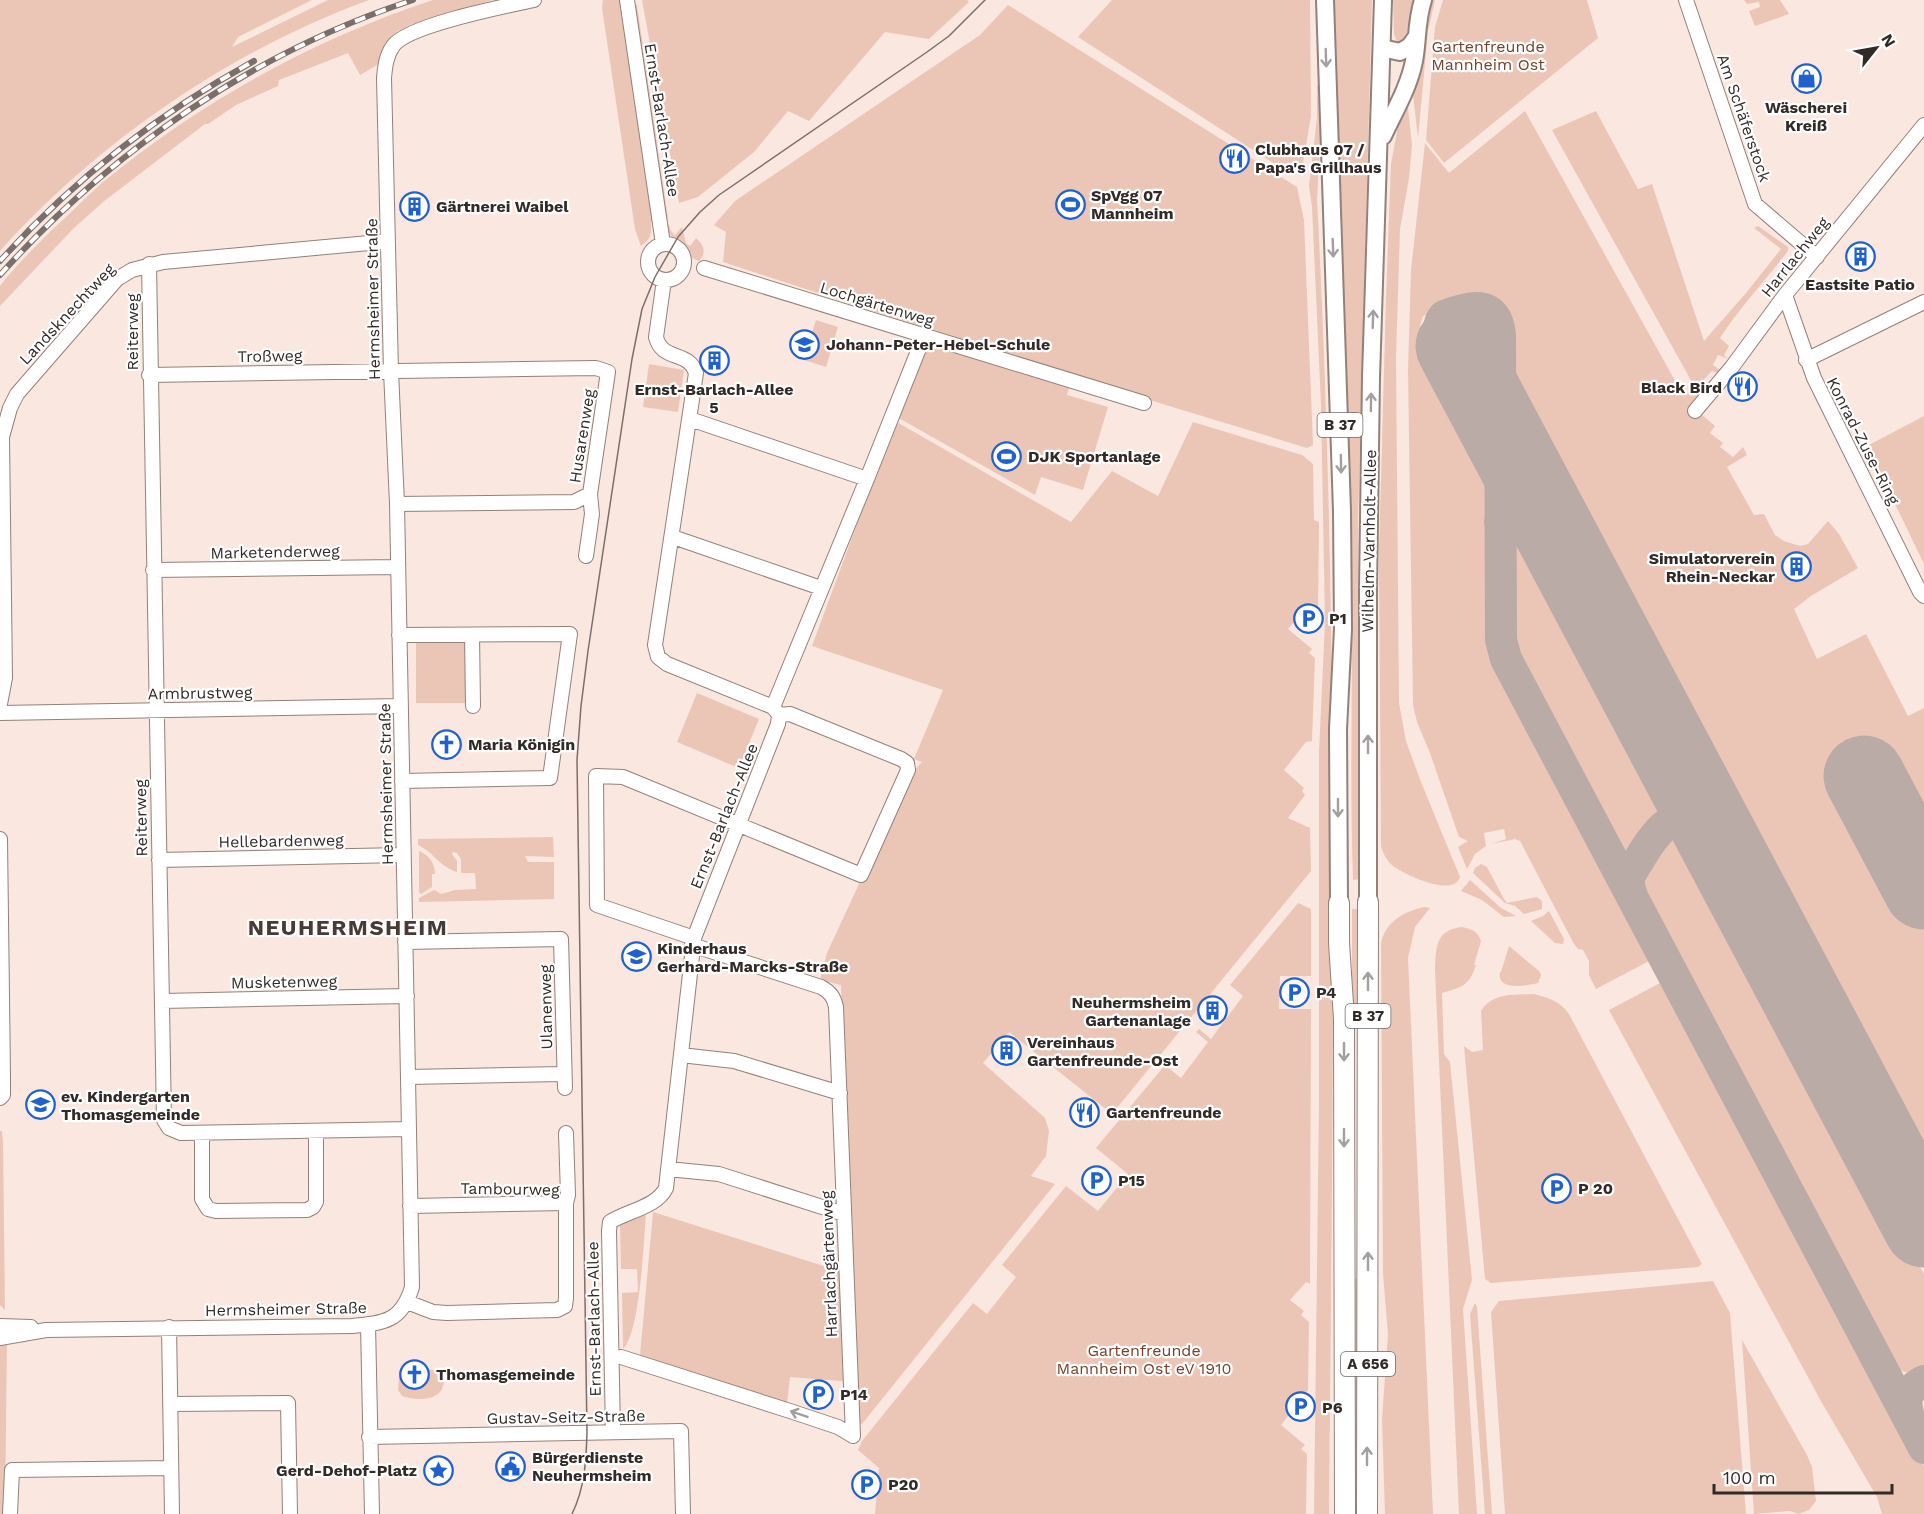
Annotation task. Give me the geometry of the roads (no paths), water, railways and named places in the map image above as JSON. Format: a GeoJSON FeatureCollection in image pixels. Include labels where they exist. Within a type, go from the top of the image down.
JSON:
{"type":"FeatureCollection","features":[{"type":"Feature","properties":{"kind":"highway","name":"Wilhelm-Varnholt-Allee"},"geometry":{"type":"LineString","coordinates":[[1368,902],[1368,1082]]}},
{"type":"Feature","properties":{"kind":"highway","name":"Wilhelm-Varnholt-Allee"},"geometry":{"type":"LineString","coordinates":[[1339,903],[1344,1080]]}},
{"type":"Feature","properties":{"kind":"highway","name":"A 656"},"geometry":{"type":"LineString","coordinates":[[1344,1080],[1345,1514]]}},
{"type":"Feature","properties":{"kind":"highway","name":"A 656"},"geometry":{"type":"LineString","coordinates":[[1368,1082],[1368,1514]]}},
{"type":"Feature","properties":{"kind":"main road","name":"Wilhelm-Varnholt-Allee"},"geometry":{"type":"LineString","coordinates":[[1325,0],[1342,511],[1343,629],[1338,729],[1339,903]]}},
{"type":"Feature","properties":{"kind":"main road","name":"Wilhelm-Varnholt-Allee"},"geometry":{"type":"LineString","coordinates":[[1368,902],[1368,591],[1371,401],[1383,0]]}},
{"type":"Feature","properties":{"kind":"main road"},"geometry":{"type":"LineString","coordinates":[[1380,143],[1414,60],[1415,39],[1424,0]]}},
{"type":"Feature","properties":{"kind":"main road"},"geometry":{"type":"LineString","coordinates":[[1382,48],[1400,52],[1415,39]]}},
{"type":"Feature","properties":{"kind":"street","name":"Hermsheimer Straße"},"geometry":{"type":"LineString","coordinates":[[0,1338],[44,1330],[368,1324],[393,1317],[404,1308],[407,1302],[412,1287],[407,996],[397,504],[391,371],[384,78],[386,62],[393,46],[412,33],[455,19],[534,0]]}},
{"type":"Feature","properties":{"kind":"street","name":"Ernst-Barlach-Allee"},"geometry":{"type":"LineString","coordinates":[[627,0],[663,244]]}},
{"type":"Feature","properties":{"kind":"street","name":"Am Schäferstock"},"geometry":{"type":"LineString","coordinates":[[1686,0],[1755,204],[1817,257]]}},
{"type":"Feature","properties":{"kind":"street","name":"Harrlachweg"},"geometry":{"type":"LineString","coordinates":[[1695,411],[1732,367],[1785,295],[1924,125]]}},
{"type":"Feature","properties":{"kind":"street","name":"Landsknechtweg"},"geometry":{"type":"LineString","coordinates":[[0,704],[5,678],[2,437],[10,408],[27,382],[117,279],[132,270],[148,264],[380,242],[388,244]]}},
{"type":"Feature","properties":{"kind":"street"},"geometry":{"type":"LineString","coordinates":[[663,244],[673,245],[684,259],[677,276],[664,280],[654,277],[648,264],[651,251],[663,244]]}},
{"type":"Feature","properties":{"kind":"street","name":"Reiterweg"},"geometry":{"type":"LineString","coordinates":[[148,264],[164,1120],[175,1132],[202,1133],[409,1129]]}},
{"type":"Feature","properties":{"kind":"street","name":"Lochgärtenweg"},"geometry":{"type":"LineString","coordinates":[[704,268],[1144,403]]}},
{"type":"Feature","properties":{"kind":"street"},"geometry":{"type":"LineString","coordinates":[[664,280],[656,337],[658,345],[664,352],[688,360],[694,365],[696,373],[655,645],[658,657],[667,664],[776,711],[790,714],[901,759],[907,763],[908,770],[861,875],[738,826]]}},
{"type":"Feature","properties":{"kind":"street","name":"Konrad-Zuse-Ring"},"geometry":{"type":"LineString","coordinates":[[1785,295],[1806,360],[1924,596]]}},
{"type":"Feature","properties":{"kind":"street"},"geometry":{"type":"LineString","coordinates":[[1806,360],[1924,302]]}},
{"type":"Feature","properties":{"kind":"street","name":"Ernst-Barlach-Allee"},"geometry":{"type":"LineString","coordinates":[[613,1432],[610,1222],[658,1199],[666,1188],[693,941],[778,724],[776,711],[821,588],[924,336]]}},
{"type":"Feature","properties":{"kind":"street","name":"Husarenweg"},"geometry":{"type":"LineString","coordinates":[[391,371],[596,368],[608,372],[590,494],[574,501],[397,504]]}},
{"type":"Feature","properties":{"kind":"street","name":"Troßweg"},"geometry":{"type":"LineString","coordinates":[[149,375],[391,371]]}},
{"type":"Feature","properties":{"kind":"street"},"geometry":{"type":"LineString","coordinates":[[690,419],[867,479]]}},
{"type":"Feature","properties":{"kind":"street"},"geometry":{"type":"LineString","coordinates":[[586,556],[592,514],[590,494]]}},
{"type":"Feature","properties":{"kind":"street"},"geometry":{"type":"LineString","coordinates":[[673,537],[821,588]]}},
{"type":"Feature","properties":{"kind":"street","name":"Marketenderweg"},"geometry":{"type":"LineString","coordinates":[[153,570],[398,567]]}},
{"type":"Feature","properties":{"kind":"street"},"geometry":{"type":"LineString","coordinates":[[399,635],[570,634],[552,782],[402,781]]}},
{"type":"Feature","properties":{"kind":"street"},"geometry":{"type":"LineString","coordinates":[[472,635],[473,706]]}},
{"type":"Feature","properties":{"kind":"street","name":"Armbrustweg"},"geometry":{"type":"LineString","coordinates":[[0,713],[401,706]]}},
{"type":"Feature","properties":{"kind":"street","name":"Harrlachgärtenweg"},"geometry":{"type":"LineString","coordinates":[[621,1357],[838,1427],[853,1436],[836,1007],[829,992],[821,987],[597,905],[596,776],[623,777],[738,826]]}},
{"type":"Feature","properties":{"kind":"street"},"geometry":{"type":"LineString","coordinates":[[0,839],[3,1075],[3,1095],[0,1098]]}},
{"type":"Feature","properties":{"kind":"street","name":"Hellebardenweg"},"geometry":{"type":"LineString","coordinates":[[159,860],[404,855]]}},
{"type":"Feature","properties":{"kind":"street","name":"Ulanenweg"},"geometry":{"type":"LineString","coordinates":[[405,942],[561,939],[564,1081],[408,1077]]}},
{"type":"Feature","properties":{"kind":"street","name":"Musketenweg"},"geometry":{"type":"LineString","coordinates":[[162,1001],[407,996]]}},
{"type":"Feature","properties":{"kind":"street"},"geometry":{"type":"LineString","coordinates":[[681,1055],[734,1061],[840,1093]]}},
{"type":"Feature","properties":{"kind":"street"},"geometry":{"type":"LineString","coordinates":[[202,1133],[202,1199],[205,1206],[213,1211],[250,1211],[307,1210],[314,1206],[317,1200],[316,1131]]}},
{"type":"Feature","properties":{"kind":"street"},"geometry":{"type":"LineString","coordinates":[[566,1133],[568,1195],[566,1203]]}},
{"type":"Feature","properties":{"kind":"street"},"geometry":{"type":"LineString","coordinates":[[668,1169],[719,1174],[844,1214]]}},
{"type":"Feature","properties":{"kind":"street","name":"Tambourweg"},"geometry":{"type":"LineString","coordinates":[[407,1302],[433,1312],[447,1313],[557,1310],[565,1305],[566,1203],[410,1206]]}},
{"type":"Feature","properties":{"kind":"street"},"geometry":{"type":"LineString","coordinates":[[368,1324],[372,1514]]}},
{"type":"Feature","properties":{"kind":"street","name":"Hermsheimer Straße"},"geometry":{"type":"LineString","coordinates":[[0,1326],[26,1326],[44,1330]]}},
{"type":"Feature","properties":{"kind":"street"},"geometry":{"type":"LineString","coordinates":[[169,1327],[172,1514]]}},
{"type":"Feature","properties":{"kind":"street"},"geometry":{"type":"LineString","coordinates":[[170,1404],[288,1403],[290,1514]]}},
{"type":"Feature","properties":{"kind":"street","name":"Gustav-Seitz-Straße"},"geometry":{"type":"LineString","coordinates":[[369,1437],[681,1431],[684,1514]]}},
{"type":"Feature","properties":{"kind":"street"},"geometry":{"type":"LineString","coordinates":[[10,1514],[12,1470],[171,1468]]}},
{"type":"Feature","properties":{"kind":"tram line"},"geometry":{"type":"LineString","coordinates":[[572,1514],[582,1484],[587,1433],[577,760],[588,651],[632,359],[642,309],[655,277],[678,237],[700,212],[719,195],[949,36],[985,0]]}},
{"type":"Feature","properties":{"kind":"railway"},"geometry":{"type":"LineString","coordinates":[[0,275],[89,187],[188,110],[297,47],[413,0]]}},
{"type":"Feature","properties":{"kind":"railway"},"geometry":{"type":"LineString","coordinates":[[0,261],[57,203],[119,150],[184,103],[254,61]]}},
{"type":"Feature","properties":{"kind":"place","name":"Wäscherei Kreiß"},"geometry":{"type":"Point","coordinates":[1806,79]}},
{"type":"Feature","properties":{"kind":"place","name":"Clubhaus 07 / Papa's Grillhaus"},"geometry":{"type":"Point","coordinates":[1234,158]}},
{"type":"Feature","properties":{"kind":"place","name":"SpVgg 07 Mannheim"},"geometry":{"type":"Point","coordinates":[1070,204]}},
{"type":"Feature","properties":{"kind":"place","name":"Gärtnerei Waibel"},"geometry":{"type":"Point","coordinates":[415,206]}},
{"type":"Feature","properties":{"kind":"place","name":"Eastsite Patio"},"geometry":{"type":"Point","coordinates":[1860,256]}},
{"type":"Feature","properties":{"kind":"place","name":"Johann-Peter-Hebel-Schule"},"geometry":{"type":"Point","coordinates":[805,344]}},
{"type":"Feature","properties":{"kind":"place","name":"Ernst-Barlach-Allee 5"},"geometry":{"type":"Point","coordinates":[714,361]}},
{"type":"Feature","properties":{"kind":"place","name":"Black Bird"},"geometry":{"type":"Point","coordinates":[1743,387]}},
{"type":"Feature","properties":{"kind":"place","name":"DJK Sportanlage"},"geometry":{"type":"Point","coordinates":[1007,456]}},
{"type":"Feature","properties":{"kind":"place","name":"Simulatorverein Rhein-Neckar"},"geometry":{"type":"Point","coordinates":[1796,567]}},
{"type":"Feature","properties":{"kind":"place","name":"P1"},"geometry":{"type":"Point","coordinates":[1308,618]}},
{"type":"Feature","properties":{"kind":"place","name":"Maria Königin"},"geometry":{"type":"Point","coordinates":[447,744]}},
{"type":"Feature","properties":{"kind":"place","name":"Kinderhaus Gerhard-Marcks-Straße"},"geometry":{"type":"Point","coordinates":[636,957]}},
{"type":"Feature","properties":{"kind":"place","name":"P4"},"geometry":{"type":"Point","coordinates":[1295,992]}},
{"type":"Feature","properties":{"kind":"place","name":"Neuhermsheim Gartenanlage"},"geometry":{"type":"Point","coordinates":[1212,1011]}},
{"type":"Feature","properties":{"kind":"place","name":"Vereinhaus Gartenfreunde-Ost"},"geometry":{"type":"Point","coordinates":[1006,1051]}},
{"type":"Feature","properties":{"kind":"place","name":"ev. Kindergarten Thomasgemeinde"},"geometry":{"type":"Point","coordinates":[40,1105]}},
{"type":"Feature","properties":{"kind":"place","name":"Gartenfreunde"},"geometry":{"type":"Point","coordinates":[1085,1112]}},
{"type":"Feature","properties":{"kind":"place","name":"P15"},"geometry":{"type":"Point","coordinates":[1097,1180]}},
{"type":"Feature","properties":{"kind":"place","name":"P 20"},"geometry":{"type":"Point","coordinates":[1557,1188]}},
{"type":"Feature","properties":{"kind":"place","name":"Thomasgemeinde"},"geometry":{"type":"Point","coordinates":[415,1374]}},
{"type":"Feature","properties":{"kind":"place","name":"P14"},"geometry":{"type":"Point","coordinates":[819,1394]}},
{"type":"Feature","properties":{"kind":"place","name":"P6"},"geometry":{"type":"Point","coordinates":[1301,1407]}},
{"type":"Feature","properties":{"kind":"place","name":"Bürgerdienste Neuhermsheim"},"geometry":{"type":"Point","coordinates":[511,1466]}},
{"type":"Feature","properties":{"kind":"place","name":"Gerd-Dehof-Platz"},"geometry":{"type":"Point","coordinates":[438,1470]}},
{"type":"Feature","properties":{"kind":"place","name":"P20"},"geometry":{"type":"Point","coordinates":[867,1484]}},
{"type":"Feature","properties":{"kind":"district","name":"NEUHERMSHEIM"},"geometry":{"type":"Point","coordinates":[348,927]}},
{"type":"Feature","properties":{"kind":"park label","name":"Gartenfreunde Mannheim Ost"},"geometry":{"type":"Point","coordinates":[1488,55]}},
{"type":"Feature","properties":{"kind":"park label","name":"Gartenfreunde Mannheim Ost eV 1910"},"geometry":{"type":"Point","coordinates":[1144,1359]}}]}
